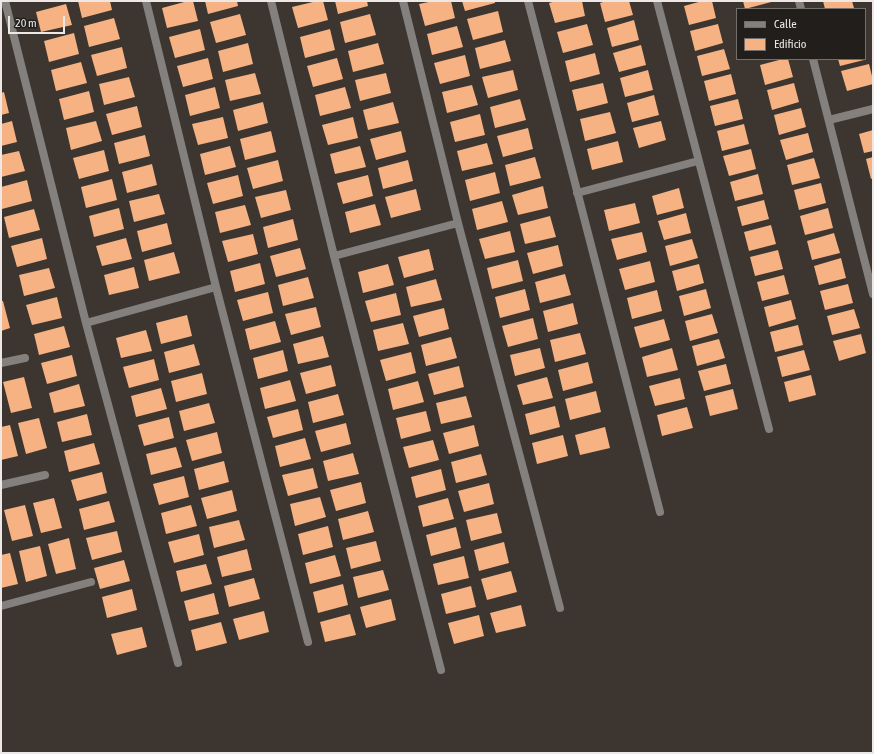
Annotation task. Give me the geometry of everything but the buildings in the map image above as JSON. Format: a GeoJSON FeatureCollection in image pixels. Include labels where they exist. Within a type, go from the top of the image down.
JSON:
{"type":"FeatureCollection","features":[{"type":"Feature","properties":{"kind":"street"},"geometry":{"type":"LineString","coordinates":[[5,1],[86,323],[178,663]]}},
{"type":"Feature","properties":{"kind":"street"},"geometry":{"type":"LineString","coordinates":[[146,1],[216,287],[308,642]]}},
{"type":"Feature","properties":{"kind":"street"},"geometry":{"type":"LineString","coordinates":[[271,1],[334,256],[441,670]]}},
{"type":"Feature","properties":{"kind":"street"},"geometry":{"type":"LineString","coordinates":[[402,1],[458,223],[560,608]]}},
{"type":"Feature","properties":{"kind":"street"},"geometry":{"type":"LineString","coordinates":[[528,1],[660,512]]}},
{"type":"Feature","properties":{"kind":"street"},"geometry":{"type":"LineString","coordinates":[[657,1],[768,429]]}},
{"type":"Feature","properties":{"kind":"street"},"geometry":{"type":"LineString","coordinates":[[814,60],[873,294]]}},
{"type":"Feature","properties":{"kind":"street"},"geometry":{"type":"LineString","coordinates":[[829,120],[873,109]]}},
{"type":"Feature","properties":{"kind":"street"},"geometry":{"type":"LineString","coordinates":[[577,193],[698,161]]}},
{"type":"Feature","properties":{"kind":"street"},"geometry":{"type":"LineString","coordinates":[[334,256],[458,223]]}},
{"type":"Feature","properties":{"kind":"street"},"geometry":{"type":"LineString","coordinates":[[86,323],[216,287]]}},
{"type":"Feature","properties":{"kind":"street"},"geometry":{"type":"LineString","coordinates":[[1,364],[25,358]]}},
{"type":"Feature","properties":{"kind":"street"},"geometry":{"type":"LineString","coordinates":[[1,485],[45,475]]}},
{"type":"Feature","properties":{"kind":"street"},"geometry":{"type":"LineString","coordinates":[[1,606],[91,582]]}}]}
